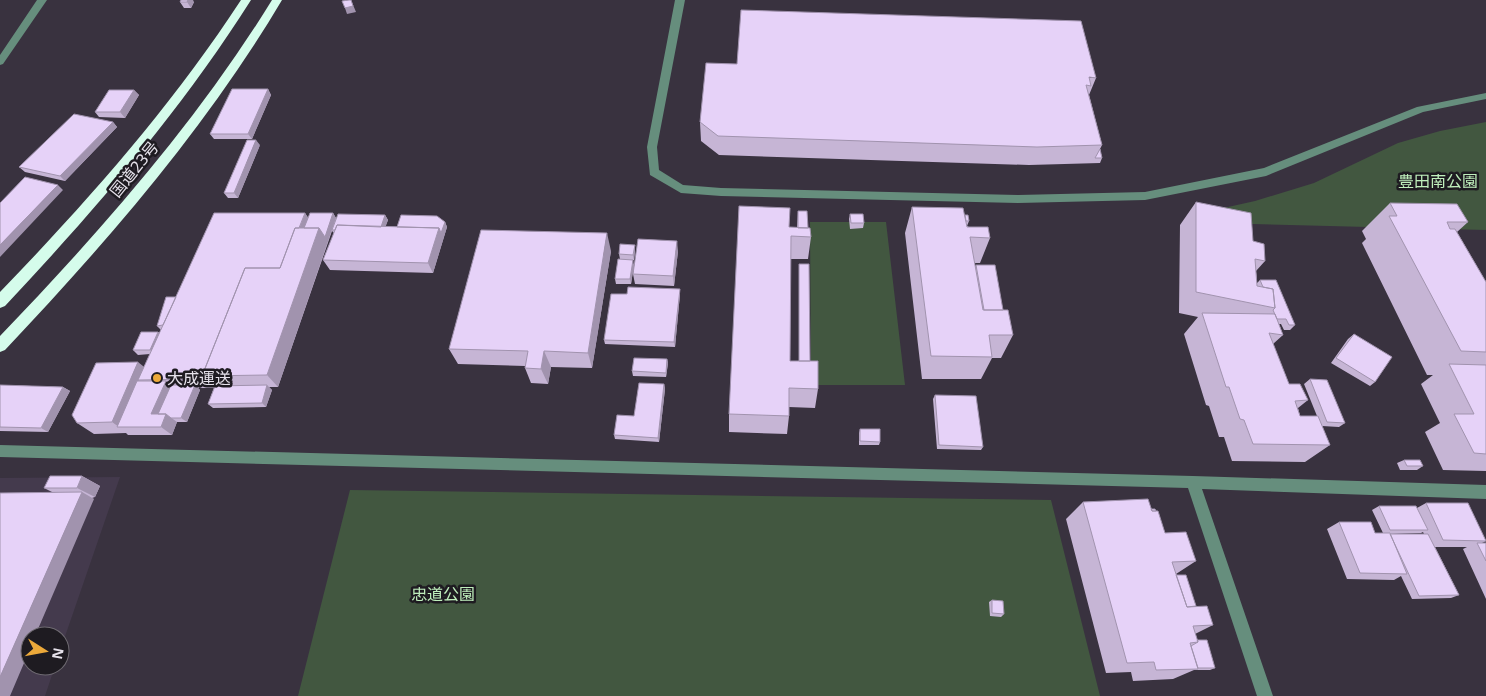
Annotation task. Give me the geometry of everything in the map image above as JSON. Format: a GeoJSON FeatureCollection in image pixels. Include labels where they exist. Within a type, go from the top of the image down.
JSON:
{"type":"FeatureCollection","features":[{"type":"Feature","properties":{"kind":"highway","name":"国道23号"},"geometry":{"type":"LineString","coordinates":[[0,302],[77,222],[141,147],[218,46],[246,0]]}},
{"type":"Feature","properties":{"kind":"highway","name":"国道23号"},"geometry":{"type":"LineString","coordinates":[[0,346],[125,207],[210,103],[254,39],[277,0]]}},
{"type":"Feature","properties":{"kind":"street"},"geometry":{"type":"LineString","coordinates":[[0,62],[42,0]]}},
{"type":"Feature","properties":{"kind":"street"},"geometry":{"type":"LineString","coordinates":[[680,0],[652,147],[654,172],[681,189],[721,192],[1018,199],[1145,196],[1266,172],[1421,109],[1486,96]]}},
{"type":"Feature","properties":{"kind":"street"},"geometry":{"type":"LineString","coordinates":[[0,451],[1194,482],[1486,492]]}},
{"type":"Feature","properties":{"kind":"street"},"geometry":{"type":"LineString","coordinates":[[1194,482],[1265,696]]}},
{"type":"Feature","properties":{"kind":"shaded area"},"geometry":{"type":"Polygon","coordinates":[[[120,477],[69,626],[20,626],[20,676],[52,676],[45,696],[0,696],[0,478],[120,477]]]}},
{"type":"Feature","properties":{"kind":"green space","name":"豊田南公園"},"geometry":{"type":"Polygon","coordinates":[[[1486,122],[1486,230],[1215,223],[1210,211],[1255,201],[1314,183],[1398,143],[1440,131],[1486,122]]]}},
{"type":"Feature","properties":{"kind":"green space"},"geometry":{"type":"Polygon","coordinates":[[[810,222],[886,222],[905,385],[811,385],[810,222]]]}},
{"type":"Feature","properties":{"kind":"green space","name":"忠道公園"},"geometry":{"type":"Polygon","coordinates":[[[350,490],[1051,500],[1100,696],[298,696],[350,490]]]}},
{"type":"Feature","properties":{"kind":"building"},"geometry":{"type":"Polygon","coordinates":[[[351,0],[353,6],[345,8],[342,1],[351,0]]]}},
{"type":"Feature","properties":{"kind":"building"},"geometry":{"type":"Polygon","coordinates":[[[741,10],[1081,21],[1096,78],[1089,77],[1091,86],[1086,85],[1102,145],[1037,147],[718,136],[700,122],[706,63],[737,64],[741,10]]]}},
{"type":"Feature","properties":{"kind":"building"},"geometry":{"type":"Polygon","coordinates":[[[232,89],[268,89],[248,134],[210,134],[232,89]]]}},
{"type":"Feature","properties":{"kind":"building"},"geometry":{"type":"Polygon","coordinates":[[[109,90],[134,90],[120,112],[95,112],[109,90]]]}},
{"type":"Feature","properties":{"kind":"building"},"geometry":{"type":"Polygon","coordinates":[[[74,114],[113,122],[60,176],[19,167],[74,114]]]}},
{"type":"Feature","properties":{"kind":"building"},"geometry":{"type":"Polygon","coordinates":[[[247,140],[256,140],[234,193],[224,193],[247,140]]]}},
{"type":"Feature","properties":{"kind":"building"},"geometry":{"type":"Polygon","coordinates":[[[1100,149],[1102,158],[1095,158],[1100,149]]]}},
{"type":"Feature","properties":{"kind":"building"},"geometry":{"type":"Polygon","coordinates":[[[25,177],[58,185],[0,245],[0,203],[25,177]]]}},
{"type":"Feature","properties":{"kind":"building"},"geometry":{"type":"Polygon","coordinates":[[[1196,202],[1251,213],[1253,241],[1264,244],[1265,261],[1255,259],[1257,286],[1273,289],[1275,308],[1196,292],[1196,202]]]}},
{"type":"Feature","properties":{"kind":"building"},"geometry":{"type":"Polygon","coordinates":[[[1390,203],[1457,204],[1468,222],[1447,222],[1450,229],[1455,229],[1486,282],[1486,352],[1461,351],[1389,216],[1397,216],[1390,203]]]}},
{"type":"Feature","properties":{"kind":"building"},"geometry":{"type":"Polygon","coordinates":[[[739,206],[790,208],[789,227],[810,228],[811,237],[791,236],[790,361],[818,361],[818,389],[789,388],[789,416],[729,414],[739,206]]]}},
{"type":"Feature","properties":{"kind":"building"},"geometry":{"type":"Polygon","coordinates":[[[912,207],[963,208],[967,227],[988,227],[990,238],[970,237],[983,310],[1008,310],[1013,335],[989,335],[992,357],[931,356],[912,207]]]}},
{"type":"Feature","properties":{"kind":"building"},"geometry":{"type":"Polygon","coordinates":[[[798,211],[807,211],[808,228],[798,228],[798,211]]]}},
{"type":"Feature","properties":{"kind":"building"},"geometry":{"type":"Polygon","coordinates":[[[214,213],[305,213],[299,228],[295,228],[280,268],[245,268],[202,376],[206,379],[138,380],[214,213]]]}},
{"type":"Feature","properties":{"kind":"building"},"geometry":{"type":"Polygon","coordinates":[[[310,213],[333,213],[325,237],[319,228],[304,228],[310,213]]]}},
{"type":"Feature","properties":{"kind":"building"},"geometry":{"type":"Polygon","coordinates":[[[338,214],[385,215],[381,227],[337,225],[335,230],[332,230],[338,214]]]}},
{"type":"Feature","properties":{"kind":"building"},"geometry":{"type":"Polygon","coordinates":[[[850,214],[863,214],[864,223],[851,223],[850,214]]]}},
{"type":"Feature","properties":{"kind":"building"},"geometry":{"type":"Polygon","coordinates":[[[401,215],[437,216],[445,222],[441,233],[439,228],[397,227],[401,215]]]}},
{"type":"Feature","properties":{"kind":"building"},"geometry":{"type":"Polygon","coordinates":[[[965,215],[968,215],[969,221],[966,221],[965,215]]]}},
{"type":"Feature","properties":{"kind":"building"},"geometry":{"type":"Polygon","coordinates":[[[337,225],[439,228],[428,263],[323,260],[337,225]]]}},
{"type":"Feature","properties":{"kind":"building"},"geometry":{"type":"Polygon","coordinates":[[[295,228],[319,228],[267,375],[202,376],[245,268],[280,268],[295,228]]]}},
{"type":"Feature","properties":{"kind":"building"},"geometry":{"type":"Polygon","coordinates":[[[481,230],[607,233],[588,353],[544,351],[541,369],[525,368],[528,351],[449,349],[481,230]]]}},
{"type":"Feature","properties":{"kind":"building"},"geometry":{"type":"Polygon","coordinates":[[[638,239],[677,241],[673,276],[633,274],[638,239]]]}},
{"type":"Feature","properties":{"kind":"building"},"geometry":{"type":"Polygon","coordinates":[[[620,244],[635,245],[633,255],[619,254],[620,244]]]}},
{"type":"Feature","properties":{"kind":"building"},"geometry":{"type":"Polygon","coordinates":[[[618,259],[633,260],[630,279],[615,279],[618,259]]]}},
{"type":"Feature","properties":{"kind":"building"},"geometry":{"type":"Polygon","coordinates":[[[799,264],[809,264],[810,361],[799,361],[799,264]]]}},
{"type":"Feature","properties":{"kind":"building"},"geometry":{"type":"Polygon","coordinates":[[[976,265],[995,265],[1003,310],[984,310],[976,265]]]}},
{"type":"Feature","properties":{"kind":"building"},"geometry":{"type":"Polygon","coordinates":[[[1260,280],[1276,280],[1295,325],[1289,325],[1286,319],[1277,319],[1273,310],[1275,308],[1273,289],[1263,287],[1260,280]]]}},
{"type":"Feature","properties":{"kind":"building"},"geometry":{"type":"Polygon","coordinates":[[[628,287],[680,289],[674,342],[604,340],[611,294],[627,294],[628,287]]]}},
{"type":"Feature","properties":{"kind":"building"},"geometry":{"type":"Polygon","coordinates":[[[166,297],[176,297],[163,325],[157,326],[166,297]]]}},
{"type":"Feature","properties":{"kind":"building"},"geometry":{"type":"Polygon","coordinates":[[[1202,313],[1275,314],[1283,335],[1269,333],[1289,384],[1300,384],[1308,400],[1295,401],[1300,416],[1318,416],[1330,445],[1253,444],[1244,420],[1240,419],[1229,387],[1226,387],[1202,313]]]}},
{"type":"Feature","properties":{"kind":"building"},"geometry":{"type":"Polygon","coordinates":[[[141,332],[158,332],[150,350],[133,350],[141,332]]]}},
{"type":"Feature","properties":{"kind":"building"},"geometry":{"type":"Polygon","coordinates":[[[1354,334],[1392,357],[1375,382],[1336,358],[1354,334]]]}},
{"type":"Feature","properties":{"kind":"building"},"geometry":{"type":"Polygon","coordinates":[[[634,358],[667,359],[666,373],[632,371],[634,358]]]}},
{"type":"Feature","properties":{"kind":"building"},"geometry":{"type":"Polygon","coordinates":[[[138,362],[112,422],[77,423],[72,415],[96,363],[138,362]]]}},
{"type":"Feature","properties":{"kind":"building"},"geometry":{"type":"Polygon","coordinates":[[[1449,364],[1486,365],[1486,454],[1474,453],[1454,414],[1474,414],[1449,364]]]}},
{"type":"Feature","properties":{"kind":"building"},"geometry":{"type":"Polygon","coordinates":[[[1310,379],[1327,380],[1345,423],[1327,422],[1310,379]]]}},
{"type":"Feature","properties":{"kind":"building"},"geometry":{"type":"Polygon","coordinates":[[[137,381],[166,381],[151,414],[166,414],[161,427],[117,427],[137,381]]]}},
{"type":"Feature","properties":{"kind":"building"},"geometry":{"type":"Polygon","coordinates":[[[639,383],[664,384],[658,438],[614,435],[617,415],[634,416],[639,383]]]}},
{"type":"Feature","properties":{"kind":"building"},"geometry":{"type":"Polygon","coordinates":[[[0,385],[63,387],[41,428],[0,427],[0,385]]]}},
{"type":"Feature","properties":{"kind":"building"},"geometry":{"type":"Polygon","coordinates":[[[171,385],[195,385],[181,418],[171,418],[166,414],[158,414],[171,385]]]}},
{"type":"Feature","properties":{"kind":"building"},"geometry":{"type":"Polygon","coordinates":[[[267,385],[262,403],[208,404],[215,386],[267,385]]]}},
{"type":"Feature","properties":{"kind":"building"},"geometry":{"type":"Polygon","coordinates":[[[935,395],[976,396],[983,447],[939,445],[935,395]]]}},
{"type":"Feature","properties":{"kind":"building"},"geometry":{"type":"Polygon","coordinates":[[[860,429],[880,429],[880,442],[860,441],[860,429]]]}},
{"type":"Feature","properties":{"kind":"building"},"geometry":{"type":"Polygon","coordinates":[[[1404,460],[1420,460],[1423,466],[1407,466],[1404,460]]]}},
{"type":"Feature","properties":{"kind":"building"},"geometry":{"type":"Polygon","coordinates":[[[50,476],[82,476],[77,488],[44,488],[50,476]]]}},
{"type":"Feature","properties":{"kind":"building"},"geometry":{"type":"Polygon","coordinates":[[[82,492],[23,626],[20,626],[20,632],[0,677],[0,493],[82,492]]]}},
{"type":"Feature","properties":{"kind":"building"},"geometry":{"type":"Polygon","coordinates":[[[1148,499],[1152,511],[1158,511],[1165,533],[1186,532],[1196,561],[1172,562],[1187,607],[1207,606],[1213,625],[1193,626],[1198,642],[1190,643],[1198,669],[1156,670],[1154,662],[1127,663],[1083,502],[1148,499]]]}},
{"type":"Feature","properties":{"kind":"building"},"geometry":{"type":"Polygon","coordinates":[[[1426,503],[1468,503],[1486,541],[1443,540],[1426,503]]]}},
{"type":"Feature","properties":{"kind":"building"},"geometry":{"type":"Polygon","coordinates":[[[1379,506],[1416,506],[1428,530],[1390,530],[1379,506]]]}},
{"type":"Feature","properties":{"kind":"building"},"geometry":{"type":"Polygon","coordinates":[[[1339,522],[1371,522],[1375,533],[1390,533],[1407,574],[1360,573],[1339,522]]]}},
{"type":"Feature","properties":{"kind":"building"},"geometry":{"type":"Polygon","coordinates":[[[1390,534],[1428,534],[1459,595],[1419,596],[1390,534]]]}},
{"type":"Feature","properties":{"kind":"building"},"geometry":{"type":"Polygon","coordinates":[[[1477,543],[1486,543],[1486,561],[1477,543]]]}},
{"type":"Feature","properties":{"kind":"building"},"geometry":{"type":"Polygon","coordinates":[[[1176,575],[1186,575],[1196,606],[1187,607],[1176,575]]]}},
{"type":"Feature","properties":{"kind":"building"},"geometry":{"type":"Polygon","coordinates":[[[992,600],[1003,601],[1004,614],[992,613],[992,600]]]}},
{"type":"Feature","properties":{"kind":"building"},"geometry":{"type":"Polygon","coordinates":[[[1197,640],[1207,640],[1215,668],[1198,668],[1191,646],[1198,642],[1197,640]]]}},
{"type":"Feature","properties":{"kind":"place","name":"大成運送"},"geometry":{"type":"Point","coordinates":[157,378]}}]}
